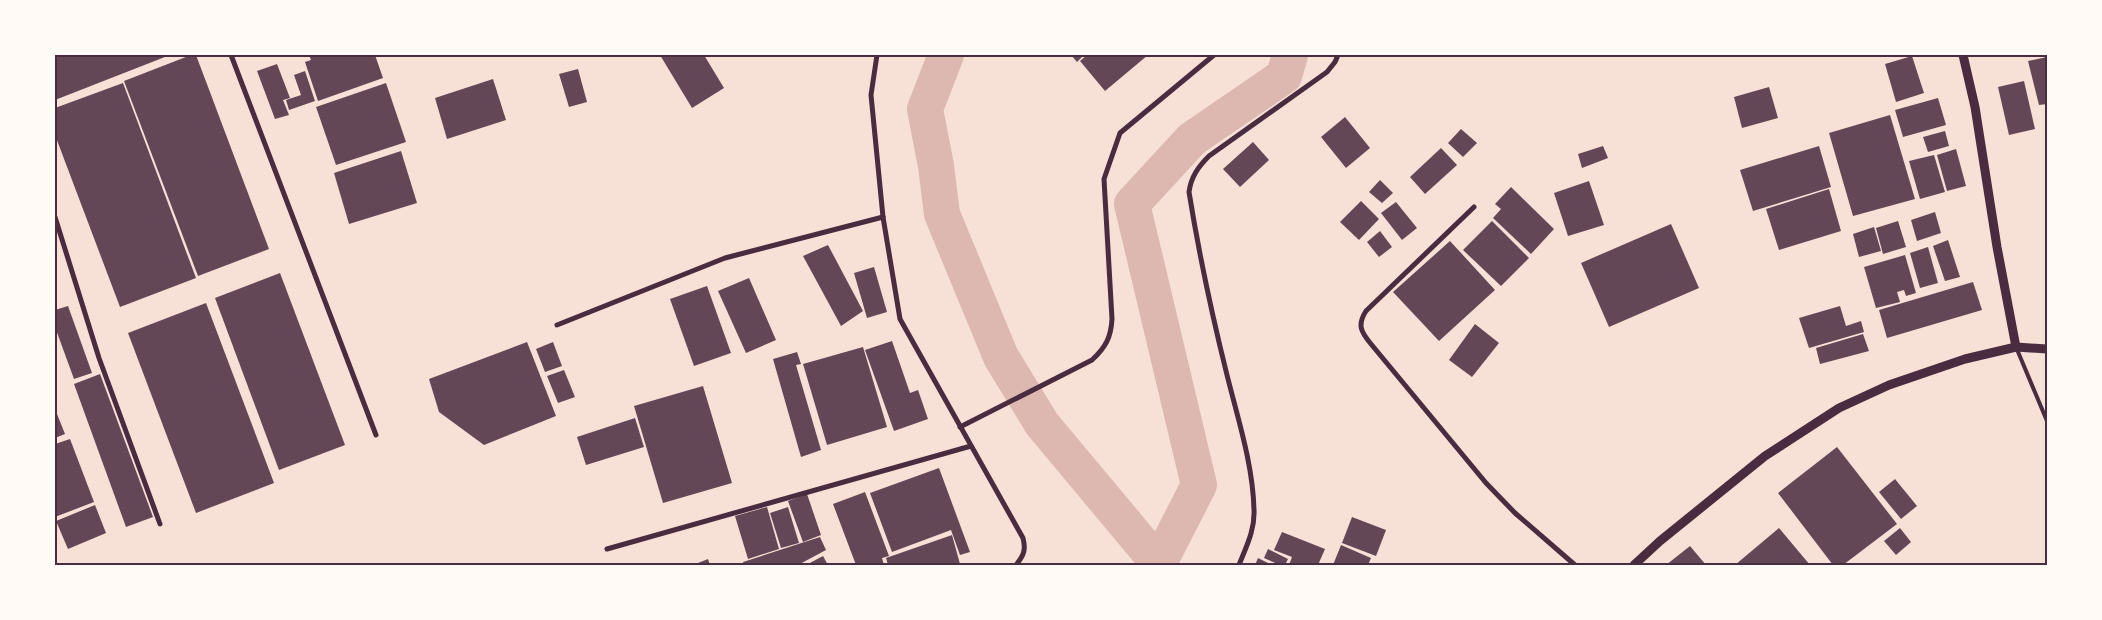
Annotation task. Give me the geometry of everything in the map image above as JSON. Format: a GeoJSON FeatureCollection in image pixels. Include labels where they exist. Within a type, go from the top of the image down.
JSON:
{"type":"FeatureCollection","features":[{"type":"Feature","properties":{"kind":"street"},"geometry":{"type":"LineString","coordinates":[[231,55],[376,435]]}},
{"type":"Feature","properties":{"kind":"street"},"geometry":{"type":"LineString","coordinates":[[877,55],[870,95],[883,217],[900,319],[1023,538],[1024,555],[1016,565]]}},
{"type":"Feature","properties":{"kind":"street"},"geometry":{"type":"LineString","coordinates":[[960,427],[1092,360],[1103,350],[1109,340],[1112,319],[1104,179],[1120,133],[1214,55]]}},
{"type":"Feature","properties":{"kind":"street"},"geometry":{"type":"LineString","coordinates":[[1239,565],[1252,531],[1254,511],[1252,488],[1200,260],[1189,192],[1198,168],[1209,156],[1327,72],[1338,55]]}},
{"type":"Feature","properties":{"kind":"street"},"geometry":{"type":"LineString","coordinates":[[1962,55],[1975,107],[1997,247],[2016,347]]}},
{"type":"Feature","properties":{"kind":"street"},"geometry":{"type":"LineString","coordinates":[[1474,207],[1366,311],[1360,325],[1363,334],[1460,454],[1515,513],[1575,565]]}},
{"type":"Feature","properties":{"kind":"street"},"geometry":{"type":"LineString","coordinates":[[55,217],[99,358],[160,524]]}},
{"type":"Feature","properties":{"kind":"street"},"geometry":{"type":"LineString","coordinates":[[557,326],[725,258],[883,217]]}},
{"type":"Feature","properties":{"kind":"street"},"geometry":{"type":"LineString","coordinates":[[1634,565],[1660,541],[1765,456],[1840,408],[1889,385],[1938,367],[2016,347],[2047,349]]}},
{"type":"Feature","properties":{"kind":"street"},"geometry":{"type":"LineString","coordinates":[[607,549],[971,446]]}},
{"type":"Feature","properties":{"kind":"lane"},"geometry":{"type":"LineString","coordinates":[[2016,347],[2047,421]]}},
{"type":"Feature","properties":{"kind":"building"},"geometry":{"type":"Polygon","coordinates":[[[55,55],[170,55],[55,100],[55,55]]]}},
{"type":"Feature","properties":{"kind":"building"},"geometry":{"type":"Polygon","coordinates":[[[191,55],[196,55],[269,249],[198,276],[124,81],[191,55]]]}},
{"type":"Feature","properties":{"kind":"building"},"geometry":{"type":"Polygon","coordinates":[[[309,55],[375,55],[383,78],[318,101],[305,62],[311,60],[309,55]]]}},
{"type":"Feature","properties":{"kind":"building"},"geometry":{"type":"Polygon","coordinates":[[[660,55],[704,55],[724,88],[692,108],[660,55]]]}},
{"type":"Feature","properties":{"kind":"building"},"geometry":{"type":"Polygon","coordinates":[[[1071,55],[1084,55],[1077,62],[1071,55]]]}},
{"type":"Feature","properties":{"kind":"building"},"geometry":{"type":"Polygon","coordinates":[[[1087,55],[1148,55],[1105,91],[1080,61],[1087,55]]]}},
{"type":"Feature","properties":{"kind":"building"},"geometry":{"type":"Polygon","coordinates":[[[1912,56],[1924,93],[1896,102],[1885,64],[1912,56]]]}},
{"type":"Feature","properties":{"kind":"building"},"geometry":{"type":"Polygon","coordinates":[[[2047,57],[2047,104],[2039,105],[2028,61],[2047,57]]]}},
{"type":"Feature","properties":{"kind":"building"},"geometry":{"type":"Polygon","coordinates":[[[277,64],[290,98],[283,100],[289,115],[275,119],[257,71],[277,64]]]}},
{"type":"Feature","properties":{"kind":"building"},"geometry":{"type":"Polygon","coordinates":[[[578,69],[587,102],[569,107],[559,74],[578,69]]]}},
{"type":"Feature","properties":{"kind":"building"},"geometry":{"type":"Polygon","coordinates":[[[305,71],[315,101],[289,110],[286,100],[301,95],[294,75],[305,71]]]}},
{"type":"Feature","properties":{"kind":"building"},"geometry":{"type":"Polygon","coordinates":[[[493,79],[506,120],[447,139],[435,98],[493,79]]]}},
{"type":"Feature","properties":{"kind":"building"},"geometry":{"type":"Polygon","coordinates":[[[2024,81],[2035,129],[2009,135],[1998,87],[2024,81]]]}},
{"type":"Feature","properties":{"kind":"building"},"geometry":{"type":"Polygon","coordinates":[[[123,83],[196,278],[120,307],[55,135],[55,108],[123,83]]]}},
{"type":"Feature","properties":{"kind":"building"},"geometry":{"type":"Polygon","coordinates":[[[386,83],[406,142],[336,165],[316,107],[386,83]]]}},
{"type":"Feature","properties":{"kind":"building"},"geometry":{"type":"Polygon","coordinates":[[[1769,87],[1778,118],[1742,128],[1734,97],[1769,87]]]}},
{"type":"Feature","properties":{"kind":"building"},"geometry":{"type":"Polygon","coordinates":[[[1938,98],[1946,125],[1903,137],[1895,110],[1938,98]]]}},
{"type":"Feature","properties":{"kind":"building"},"geometry":{"type":"Polygon","coordinates":[[[1890,115],[1915,199],[1853,216],[1829,133],[1890,115]]]}},
{"type":"Feature","properties":{"kind":"building"},"geometry":{"type":"Polygon","coordinates":[[[1345,117],[1370,148],[1346,168],[1321,137],[1345,117]]]}},
{"type":"Feature","properties":{"kind":"building"},"geometry":{"type":"Polygon","coordinates":[[[1461,129],[1477,143],[1463,157],[1448,143],[1461,129]]]}},
{"type":"Feature","properties":{"kind":"building"},"geometry":{"type":"Polygon","coordinates":[[[1945,131],[1949,146],[1928,152],[1923,137],[1945,131]]]}},
{"type":"Feature","properties":{"kind":"building"},"geometry":{"type":"Polygon","coordinates":[[[1253,142],[1269,160],[1240,187],[1223,169],[1253,142]]]}},
{"type":"Feature","properties":{"kind":"building"},"geometry":{"type":"Polygon","coordinates":[[[1603,146],[1608,158],[1582,168],[1578,154],[1603,146]]]}},
{"type":"Feature","properties":{"kind":"building"},"geometry":{"type":"Polygon","coordinates":[[[1819,146],[1831,187],[1753,211],[1740,170],[1819,146]]]}},
{"type":"Feature","properties":{"kind":"building"},"geometry":{"type":"Polygon","coordinates":[[[1441,148],[1457,165],[1425,194],[1410,177],[1441,148]]]}},
{"type":"Feature","properties":{"kind":"building"},"geometry":{"type":"Polygon","coordinates":[[[1956,149],[1966,186],[1947,191],[1937,155],[1956,149]]]}},
{"type":"Feature","properties":{"kind":"building"},"geometry":{"type":"Polygon","coordinates":[[[401,151],[417,203],[349,224],[334,173],[401,151]]]}},
{"type":"Feature","properties":{"kind":"building"},"geometry":{"type":"Polygon","coordinates":[[[1934,155],[1945,192],[1920,199],[1909,161],[1934,155]]]}},
{"type":"Feature","properties":{"kind":"building"},"geometry":{"type":"Polygon","coordinates":[[[1380,180],[1393,193],[1382,203],[1369,192],[1380,180]]]}},
{"type":"Feature","properties":{"kind":"building"},"geometry":{"type":"Polygon","coordinates":[[[1589,181],[1604,225],[1568,236],[1554,193],[1589,181]]]}},
{"type":"Feature","properties":{"kind":"building"},"geometry":{"type":"Polygon","coordinates":[[[1511,187],[1554,229],[1531,254],[1493,218],[1501,209],[1495,204],[1511,187]]]}},
{"type":"Feature","properties":{"kind":"building"},"geometry":{"type":"Polygon","coordinates":[[[1829,189],[1841,231],[1779,250],[1766,209],[1829,189]]]}},
{"type":"Feature","properties":{"kind":"building"},"geometry":{"type":"Polygon","coordinates":[[[1361,201],[1379,219],[1359,240],[1340,222],[1361,201]]]}},
{"type":"Feature","properties":{"kind":"building"},"geometry":{"type":"Polygon","coordinates":[[[1396,202],[1417,228],[1402,240],[1381,213],[1396,202]]]}},
{"type":"Feature","properties":{"kind":"building"},"geometry":{"type":"Polygon","coordinates":[[[1935,212],[1941,233],[1917,241],[1911,220],[1935,212]]]}},
{"type":"Feature","properties":{"kind":"building"},"geometry":{"type":"Polygon","coordinates":[[[1492,221],[1529,258],[1501,286],[1463,250],[1492,221]]]}},
{"type":"Feature","properties":{"kind":"building"},"geometry":{"type":"Polygon","coordinates":[[[1898,221],[1906,247],[1883,254],[1876,228],[1898,221]]]}},
{"type":"Feature","properties":{"kind":"building"},"geometry":{"type":"Polygon","coordinates":[[[1671,224],[1699,288],[1609,327],[1581,263],[1671,224]]]}},
{"type":"Feature","properties":{"kind":"building"},"geometry":{"type":"Polygon","coordinates":[[[1874,227],[1881,251],[1859,257],[1853,234],[1874,227]]]}},
{"type":"Feature","properties":{"kind":"building"},"geometry":{"type":"Polygon","coordinates":[[[1380,231],[1392,247],[1379,257],[1367,242],[1380,231]]]}},
{"type":"Feature","properties":{"kind":"building"},"geometry":{"type":"Polygon","coordinates":[[[1948,240],[1960,277],[1945,281],[1933,246],[1948,240]]]}},
{"type":"Feature","properties":{"kind":"building"},"geometry":{"type":"Polygon","coordinates":[[[1450,241],[1495,290],[1439,341],[1393,292],[1450,241]]]}},
{"type":"Feature","properties":{"kind":"building"},"geometry":{"type":"Polygon","coordinates":[[[828,245],[863,311],[841,326],[803,256],[828,245]]]}},
{"type":"Feature","properties":{"kind":"building"},"geometry":{"type":"Polygon","coordinates":[[[1928,247],[1938,283],[1920,288],[1910,253],[1928,247]]]}},
{"type":"Feature","properties":{"kind":"building"},"geometry":{"type":"Polygon","coordinates":[[[1905,255],[1916,293],[1906,296],[1904,290],[1897,292],[1900,302],[1876,308],[1864,267],[1905,255]]]}},
{"type":"Feature","properties":{"kind":"building"},"geometry":{"type":"Polygon","coordinates":[[[874,267],[887,312],[867,318],[854,273],[874,267]]]}},
{"type":"Feature","properties":{"kind":"building"},"geometry":{"type":"Polygon","coordinates":[[[280,273],[345,445],[279,470],[215,298],[280,273]]]}},
{"type":"Feature","properties":{"kind":"building"},"geometry":{"type":"Polygon","coordinates":[[[749,278],[776,340],[746,353],[718,291],[749,278]]]}},
{"type":"Feature","properties":{"kind":"building"},"geometry":{"type":"Polygon","coordinates":[[[1973,282],[1982,310],[1887,338],[1879,310],[1973,282]]]}},
{"type":"Feature","properties":{"kind":"building"},"geometry":{"type":"Polygon","coordinates":[[[707,286],[731,353],[694,366],[670,299],[707,286]]]}},
{"type":"Feature","properties":{"kind":"building"},"geometry":{"type":"Polygon","coordinates":[[[206,303],[274,483],[196,513],[128,333],[206,303]]]}},
{"type":"Feature","properties":{"kind":"building"},"geometry":{"type":"Polygon","coordinates":[[[68,306],[92,373],[74,379],[55,327],[55,310],[68,306]]]}},
{"type":"Feature","properties":{"kind":"building"},"geometry":{"type":"Polygon","coordinates":[[[1840,306],[1846,326],[1861,321],[1864,332],[1809,348],[1799,318],[1840,306]]]}},
{"type":"Feature","properties":{"kind":"building"},"geometry":{"type":"Polygon","coordinates":[[[1475,324],[1499,343],[1472,377],[1449,360],[1475,324]]]}},
{"type":"Feature","properties":{"kind":"building"},"geometry":{"type":"Polygon","coordinates":[[[1863,334],[1869,351],[1820,364],[1816,348],[1863,334]]]}},
{"type":"Feature","properties":{"kind":"building"},"geometry":{"type":"Polygon","coordinates":[[[892,341],[910,393],[918,390],[928,419],[894,431],[865,350],[892,341]]]}},
{"type":"Feature","properties":{"kind":"building"},"geometry":{"type":"Polygon","coordinates":[[[527,342],[556,416],[484,445],[439,412],[429,379],[527,342]]]}},
{"type":"Feature","properties":{"kind":"building"},"geometry":{"type":"Polygon","coordinates":[[[553,342],[562,366],[545,372],[536,349],[553,342]]]}},
{"type":"Feature","properties":{"kind":"building"},"geometry":{"type":"Polygon","coordinates":[[[863,347],[887,427],[827,445],[803,364],[863,347]]]}},
{"type":"Feature","properties":{"kind":"building"},"geometry":{"type":"Polygon","coordinates":[[[797,352],[801,364],[796,365],[821,450],[801,457],[773,359],[797,352]]]}},
{"type":"Feature","properties":{"kind":"building"},"geometry":{"type":"Polygon","coordinates":[[[564,370],[575,397],[558,403],[547,376],[564,370]]]}},
{"type":"Feature","properties":{"kind":"building"},"geometry":{"type":"Polygon","coordinates":[[[100,374],[153,517],[126,527],[74,384],[100,374]]]}},
{"type":"Feature","properties":{"kind":"building"},"geometry":{"type":"Polygon","coordinates":[[[703,386],[732,483],[663,503],[634,406],[703,386]]]}},
{"type":"Feature","properties":{"kind":"building"},"geometry":{"type":"Polygon","coordinates":[[[55,409],[65,434],[55,438],[55,409]]]}},
{"type":"Feature","properties":{"kind":"building"},"geometry":{"type":"Polygon","coordinates":[[[635,418],[644,447],[586,465],[577,437],[635,418]]]}},
{"type":"Feature","properties":{"kind":"building"},"geometry":{"type":"Polygon","coordinates":[[[70,439],[94,502],[55,517],[55,444],[70,439]]]}},
{"type":"Feature","properties":{"kind":"building"},"geometry":{"type":"Polygon","coordinates":[[[1837,447],[1897,524],[1843,565],[1833,565],[1778,493],[1837,447]]]}},
{"type":"Feature","properties":{"kind":"building"},"geometry":{"type":"Polygon","coordinates":[[[939,468],[970,552],[960,555],[951,530],[892,552],[870,493],[939,468]]]}},
{"type":"Feature","properties":{"kind":"building"},"geometry":{"type":"Polygon","coordinates":[[[1895,479],[1917,506],[1901,519],[1879,492],[1895,479]]]}},
{"type":"Feature","properties":{"kind":"building"},"geometry":{"type":"Polygon","coordinates":[[[865,492],[889,556],[882,558],[884,565],[856,565],[833,504],[865,492]]]}},
{"type":"Feature","properties":{"kind":"building"},"geometry":{"type":"Polygon","coordinates":[[[807,494],[821,535],[803,542],[788,501],[807,494]]]}},
{"type":"Feature","properties":{"kind":"building"},"geometry":{"type":"Polygon","coordinates":[[[95,505],[106,533],[68,549],[56,521],[95,505]]]}},
{"type":"Feature","properties":{"kind":"building"},"geometry":{"type":"Polygon","coordinates":[[[767,507],[779,549],[748,559],[735,516],[767,507]]]}},
{"type":"Feature","properties":{"kind":"building"},"geometry":{"type":"Polygon","coordinates":[[[788,507],[799,543],[781,548],[770,513],[788,507]]]}},
{"type":"Feature","properties":{"kind":"building"},"geometry":{"type":"Polygon","coordinates":[[[1352,517],[1386,530],[1376,556],[1342,543],[1352,517]]]}},
{"type":"Feature","properties":{"kind":"building"},"geometry":{"type":"Polygon","coordinates":[[[1779,528],[1810,565],[1735,565],[1779,528]]]}},
{"type":"Feature","properties":{"kind":"building"},"geometry":{"type":"Polygon","coordinates":[[[1900,528],[1911,542],[1896,555],[1884,541],[1900,528]]]}},
{"type":"Feature","properties":{"kind":"building"},"geometry":{"type":"Polygon","coordinates":[[[1282,532],[1325,549],[1318,565],[1289,565],[1292,557],[1274,550],[1282,532]]]}},
{"type":"Feature","properties":{"kind":"building"},"geometry":{"type":"Polygon","coordinates":[[[952,535],[960,564],[958,565],[888,565],[886,558],[952,535]]]}},
{"type":"Feature","properties":{"kind":"building"},"geometry":{"type":"Polygon","coordinates":[[[820,537],[826,550],[798,565],[744,565],[743,562],[820,537]]]}},
{"type":"Feature","properties":{"kind":"building"},"geometry":{"type":"Polygon","coordinates":[[[1341,545],[1371,558],[1368,565],[1333,565],[1341,545]]]}},
{"type":"Feature","properties":{"kind":"building"},"geometry":{"type":"Polygon","coordinates":[[[1690,546],[1706,565],[1666,565],[1690,546]]]}},
{"type":"Feature","properties":{"kind":"building"},"geometry":{"type":"Polygon","coordinates":[[[1268,549],[1288,559],[1285,565],[1280,565],[1264,558],[1268,549]]]}},
{"type":"Feature","properties":{"kind":"building"},"geometry":{"type":"Polygon","coordinates":[[[823,556],[828,565],[806,565],[823,556]]]}},
{"type":"Feature","properties":{"kind":"building"},"geometry":{"type":"Polygon","coordinates":[[[1258,558],[1272,565],[1255,565],[1258,558]]]}},
{"type":"Feature","properties":{"kind":"building"},"geometry":{"type":"Polygon","coordinates":[[[708,559],[710,565],[693,565],[708,559]]]}},
{"type":"Feature","properties":{"kind":"waterway"},"geometry":{"type":"LineString","coordinates":[[946,55],[925,109],[936,166],[942,214],[1001,357],[1042,424],[1159,564]]}},
{"type":"Feature","properties":{"kind":"waterway"},"geometry":{"type":"LineString","coordinates":[[1158,565],[1199,485],[1132,204],[1192,139],[1284,76],[1290,55]]}}]}
